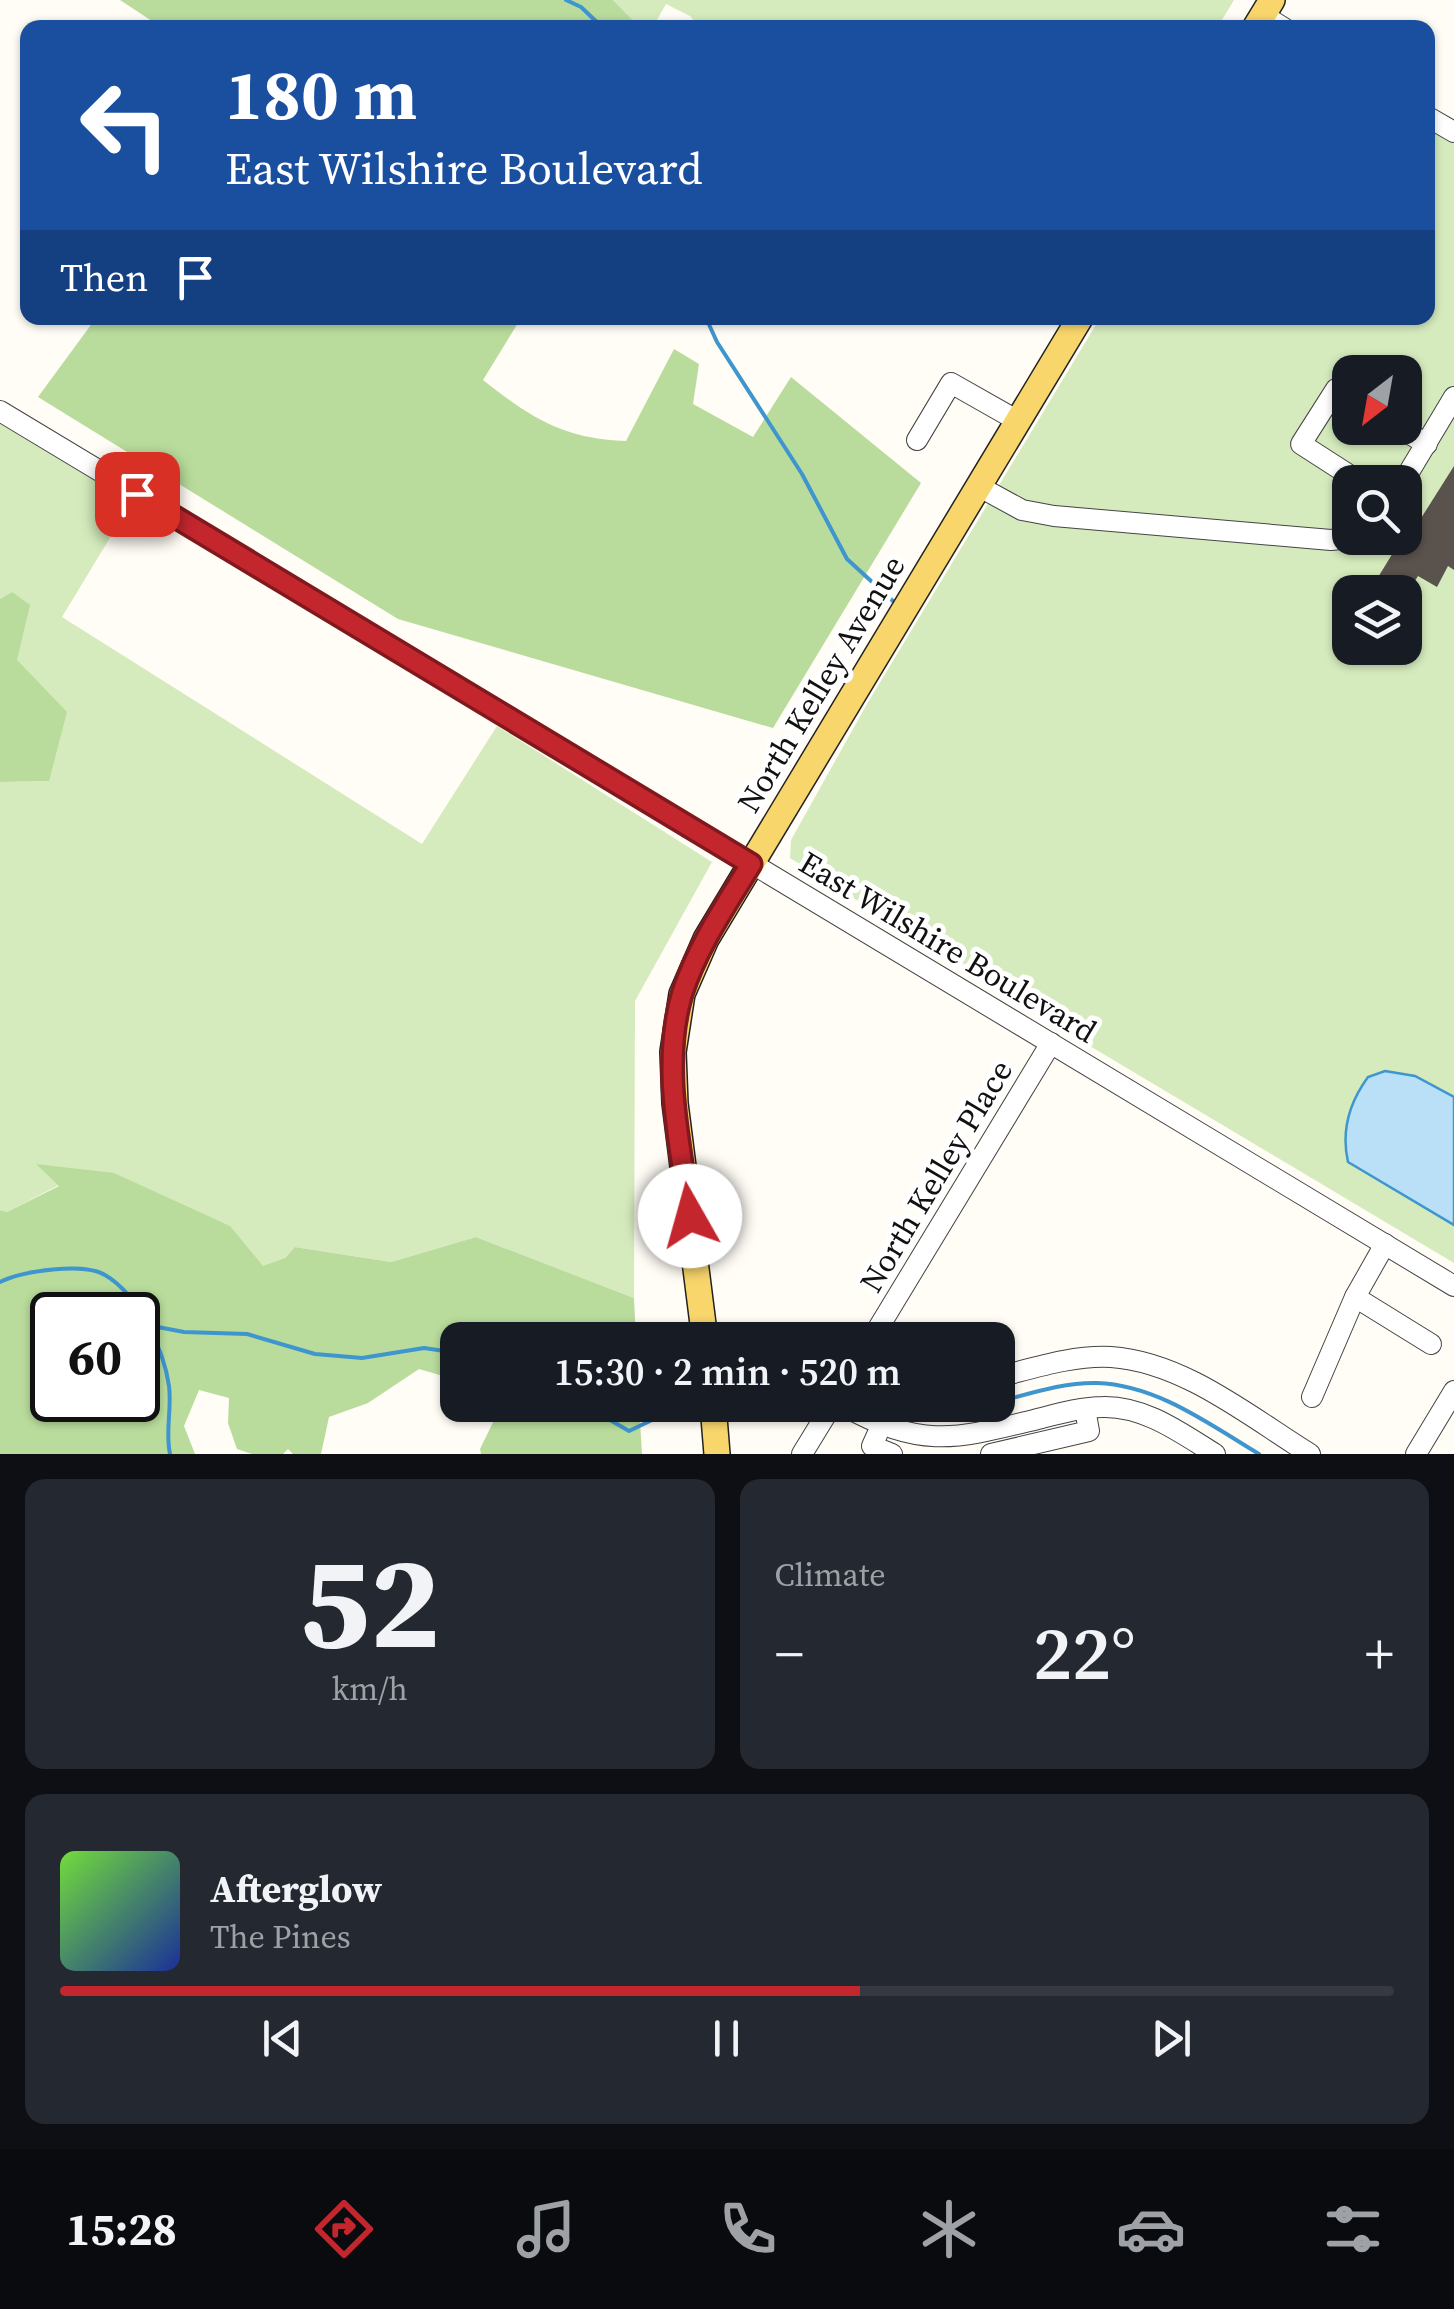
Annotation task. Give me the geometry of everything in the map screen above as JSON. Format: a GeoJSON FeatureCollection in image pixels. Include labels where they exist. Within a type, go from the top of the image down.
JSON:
{"type":"FeatureCollection","features":[{"type":"Feature","properties":{"kind":"main road","name":"North Kelley Avenue"},"geometry":{"type":"LineString","coordinates":[[703,1322],[672,1052],[675,1024],[692,966],[1076,325]]}},
{"type":"Feature","properties":{"kind":"main road"},"geometry":{"type":"LineString","coordinates":[[714,1422],[717,1454]]}},
{"type":"Feature","properties":{"kind":"street"},"geometry":{"type":"LineString","coordinates":[[917,440],[951,383],[1018,421]]}},
{"type":"Feature","properties":{"kind":"street"},"geometry":{"type":"LineString","coordinates":[[1332,395],[1302,444],[1334,465]]}},
{"type":"Feature","properties":{"kind":"street"},"geometry":{"type":"LineString","coordinates":[[1414,465],[1454,397]]}},
{"type":"Feature","properties":{"kind":"street","name":"East Wilshire Boulevard"},"geometry":{"type":"LineString","coordinates":[[0,411],[1454,1286]]}},
{"type":"Feature","properties":{"kind":"street"},"geometry":{"type":"LineString","coordinates":[[1422,441],[1427,444]]}},
{"type":"Feature","properties":{"kind":"street"},"geometry":{"type":"LineString","coordinates":[[978,486],[1022,510],[1054,516],[1332,540]]}},
{"type":"Feature","properties":{"kind":"street","name":"North Kelley Place"},"geometry":{"type":"LineString","coordinates":[[883,1322],[1051,1043]]}},
{"type":"Feature","properties":{"kind":"street"},"geometry":{"type":"LineString","coordinates":[[1312,1397],[1355,1297],[1385,1244]]}},
{"type":"Feature","properties":{"kind":"street"},"geometry":{"type":"LineString","coordinates":[[1355,1297],[1431,1344]]}},
{"type":"Feature","properties":{"kind":"street"},"geometry":{"type":"LineString","coordinates":[[1015,1373],[1086,1358],[1152,1364],[1190,1381],[1310,1454]]}},
{"type":"Feature","properties":{"kind":"street"},"geometry":{"type":"LineString","coordinates":[[1416,1454],[1454,1391]]}},
{"type":"Feature","properties":{"kind":"street"},"geometry":{"type":"LineString","coordinates":[[873,1422],[926,1438],[950,1438],[1102,1407],[1147,1415],[1215,1454]]}},
{"type":"Feature","properties":{"kind":"street"},"geometry":{"type":"LineString","coordinates":[[991,1454],[1089,1431],[1085,1409]]}},
{"type":"Feature","properties":{"kind":"street"},"geometry":{"type":"LineString","coordinates":[[802,1454],[822,1422]]}},
{"type":"Feature","properties":{"kind":"street"},"geometry":{"type":"LineString","coordinates":[[880,1426],[872,1446],[892,1454]]}},
{"type":"Feature","properties":{"kind":"green space"},"geometry":{"type":"Polygon","coordinates":[[[120,0],[613,0],[632,20],[150,20],[120,0]]]}},
{"type":"Feature","properties":{"kind":"green space"},"geometry":{"type":"Polygon","coordinates":[[[613,0],[1234,0],[1222,20],[693,20],[666,4],[657,20],[632,20],[613,0]]]}},
{"type":"Feature","properties":{"kind":"green space"},"geometry":{"type":"Polygon","coordinates":[[[1435,131],[1454,143],[1454,1263],[1068,1033],[790,858],[791,840],[867,704],[1096,325],[1435,325],[1435,131]]]}},
{"type":"Feature","properties":{"kind":"green space"},"geometry":{"type":"Polygon","coordinates":[[[91,325],[517,325],[483,380],[533,415],[566,431],[626,441],[674,349],[699,364],[693,404],[753,437],[791,377],[921,483],[773,728],[398,619],[38,397],[91,325]]]}},
{"type":"Feature","properties":{"kind":"green space"},"geometry":{"type":"Polygon","coordinates":[[[0,422],[131,503],[62,617],[422,844],[497,726],[712,862],[635,1001],[634,1298],[476,1237],[391,1262],[295,1247],[285,1258],[263,1267],[229,1226],[38,1164],[59,1185],[7,1212],[0,1210],[0,782],[49,781],[17,660],[12,592],[0,599],[0,422]]]}},
{"type":"Feature","properties":{"kind":"green space"},"geometry":{"type":"Polygon","coordinates":[[[12,592],[30,605],[17,660],[67,712],[49,781],[0,782],[0,599],[12,592]]]}},
{"type":"Feature","properties":{"kind":"green space"},"geometry":{"type":"Polygon","coordinates":[[[36,1164],[114,1173],[230,1226],[263,1266],[285,1258],[295,1247],[391,1262],[476,1237],[634,1298],[635,1322],[440,1322],[440,1375],[419,1369],[368,1403],[329,1417],[321,1454],[293,1454],[288,1449],[283,1454],[252,1454],[237,1449],[228,1423],[229,1398],[199,1390],[184,1426],[195,1454],[0,1454],[0,1210],[7,1212],[59,1186],[36,1164]]]}},
{"type":"Feature","properties":{"kind":"green space"},"geometry":{"type":"Polygon","coordinates":[[[493,1422],[640,1422],[642,1454],[481,1454],[493,1422]]]}},
{"type":"Feature","properties":{"kind":"water"},"geometry":{"type":"Polygon","coordinates":[[[1385,1071],[1415,1076],[1454,1097],[1454,1225],[1348,1162],[1345,1139],[1351,1107],[1368,1077],[1385,1071]]]}},
{"type":"Feature","properties":{"kind":"building"},"geometry":{"type":"Polygon","coordinates":[[[1454,466],[1454,570],[1448,566],[1437,587],[1422,575],[1379,575],[1392,555],[1422,555],[1422,517],[1454,466]]]}},
{"type":"Feature","properties":{"kind":"waterway"},"geometry":{"type":"LineString","coordinates":[[566,0],[595,20]]}},
{"type":"Feature","properties":{"kind":"waterway"},"geometry":{"type":"LineString","coordinates":[[709,325],[802,474],[847,559],[894,602]]}},
{"type":"Feature","properties":{"kind":"waterway"},"geometry":{"type":"LineString","coordinates":[[0,1282],[37,1272],[83,1269],[105,1275],[128,1295],[148,1324],[162,1356],[169,1386],[170,1454]]}},
{"type":"Feature","properties":{"kind":"waterway"},"geometry":{"type":"LineString","coordinates":[[160,1327],[247,1334],[315,1354],[362,1358],[424,1348],[440,1350]]}},
{"type":"Feature","properties":{"kind":"waterway"},"geometry":{"type":"LineString","coordinates":[[1015,1397],[1072,1384],[1119,1385],[1182,1408],[1259,1454]]}},
{"type":"Feature","properties":{"kind":"waterway"},"geometry":{"type":"LineString","coordinates":[[613,1422],[629,1431],[648,1422]]}},
{"type":"Feature","properties":{"kind":"route"},"geometry":{"type":"LineString","coordinates":[[137,494],[751,864],[692,966],[675,1024],[672,1075],[690,1216]]}}]}
